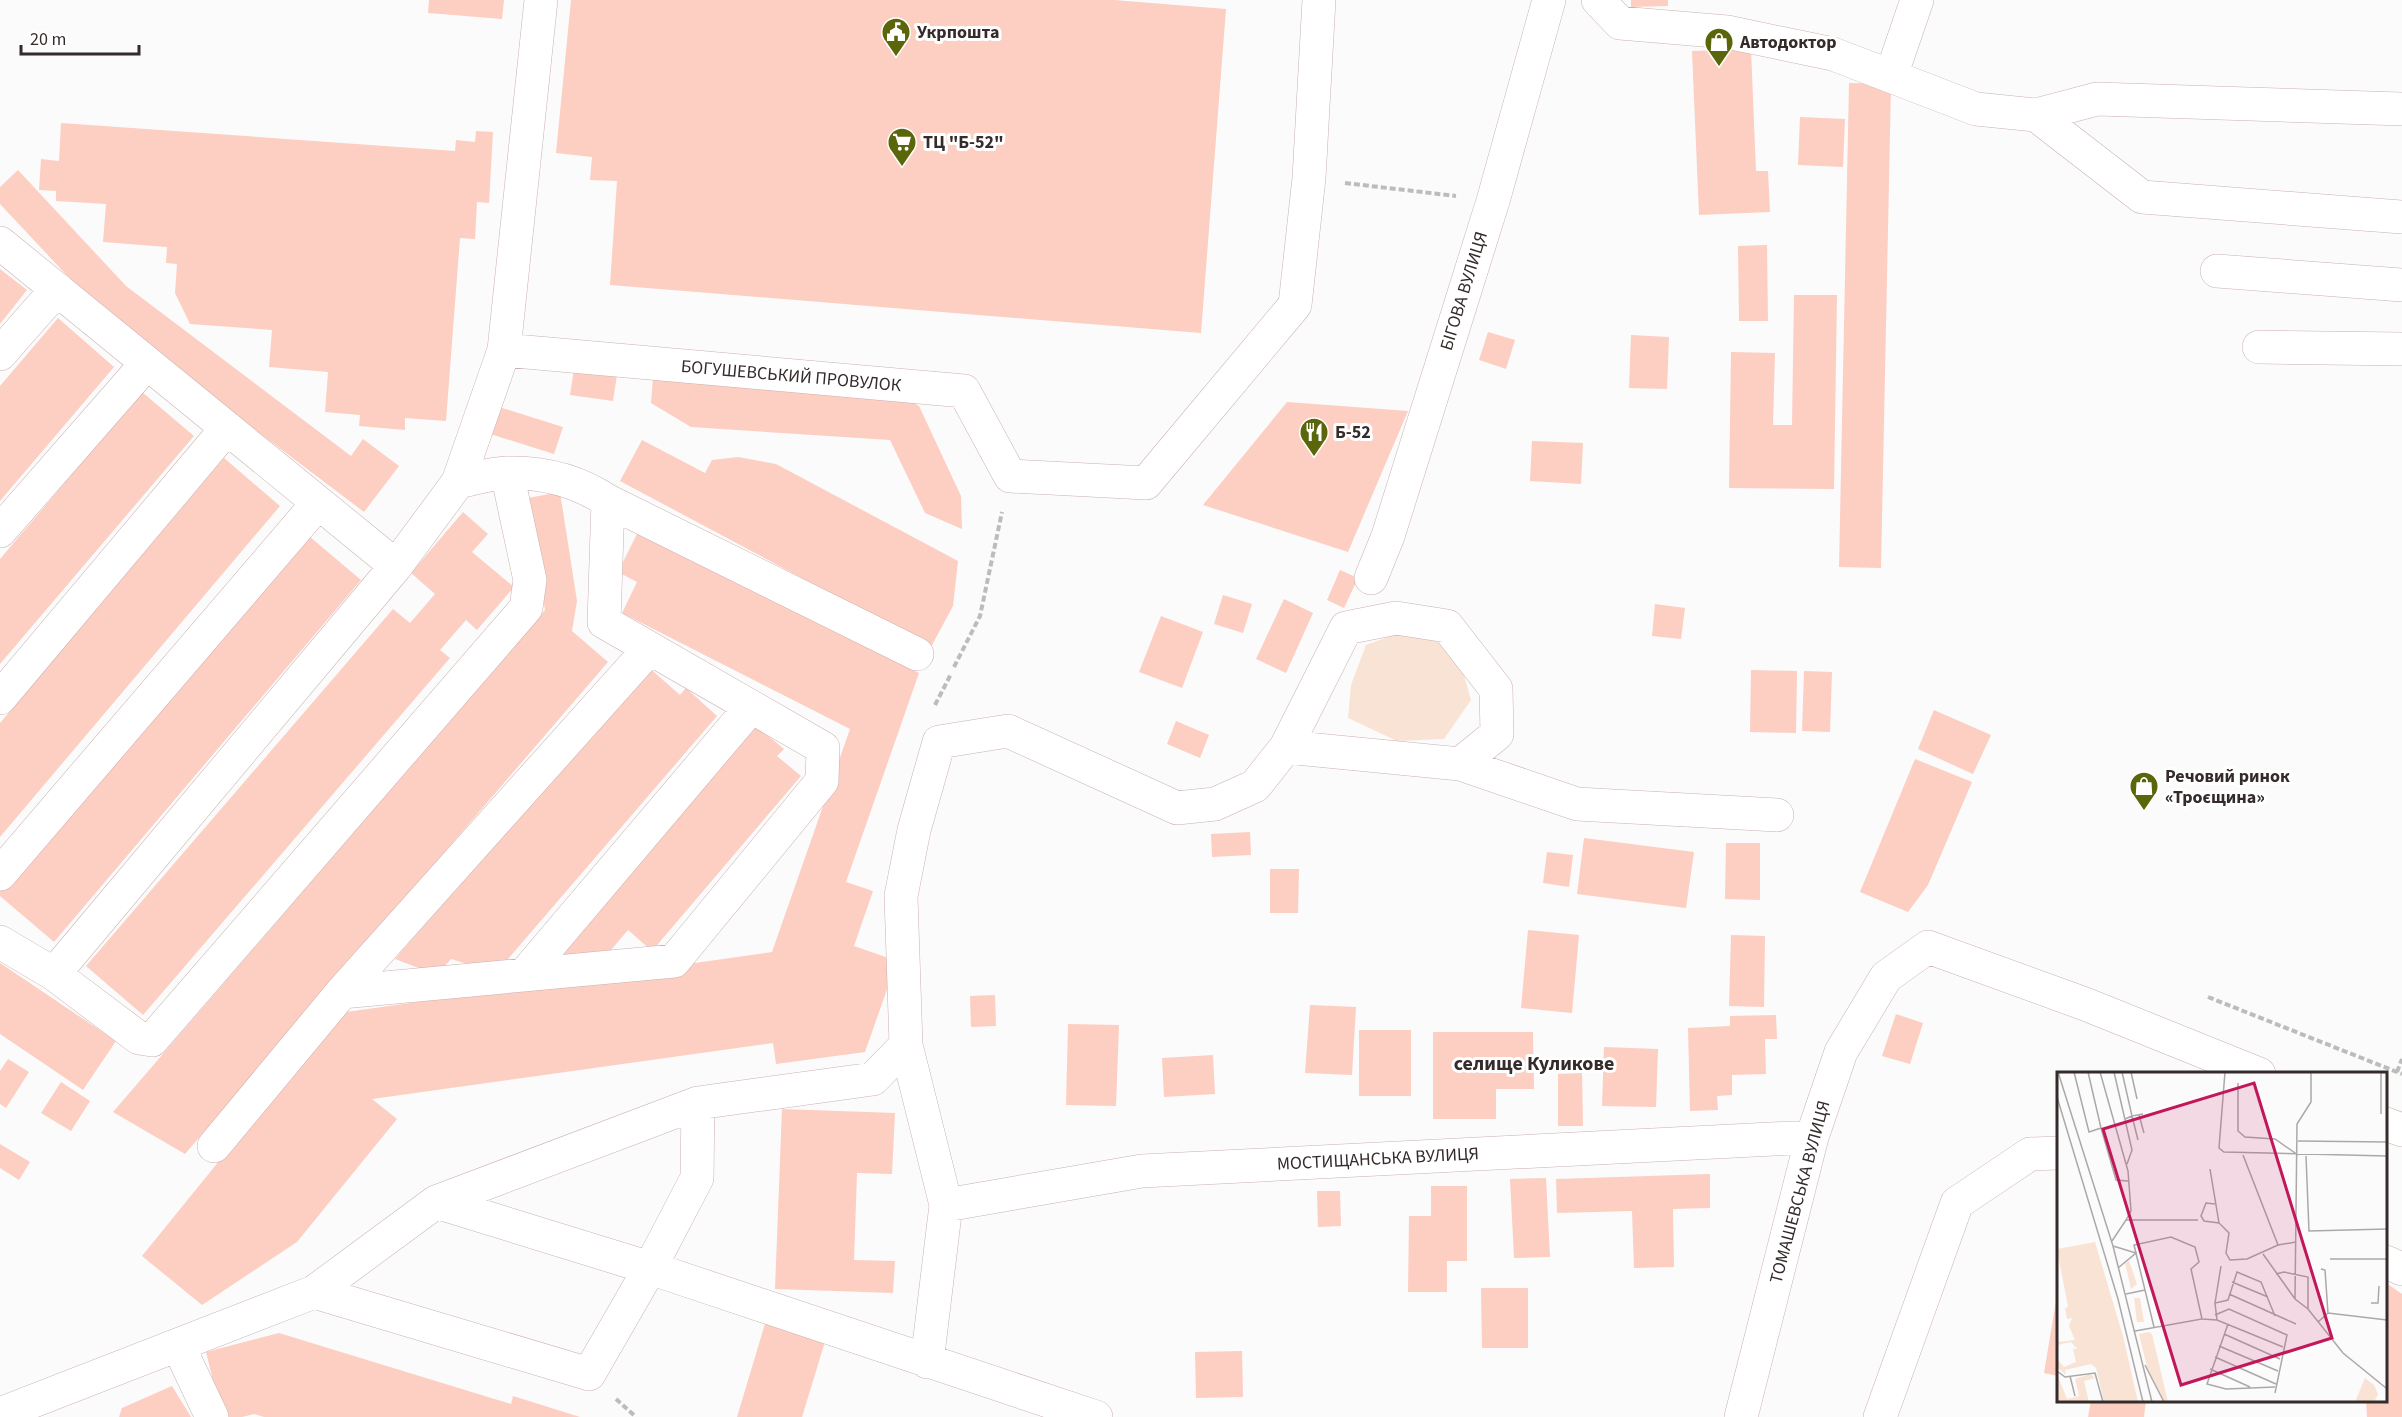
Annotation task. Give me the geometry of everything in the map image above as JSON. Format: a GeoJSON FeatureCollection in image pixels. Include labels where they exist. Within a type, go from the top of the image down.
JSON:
{"type":"FeatureCollection","features":[{"type":"Feature","properties":{"kind":"street"},"geometry":{"type":"LineString","coordinates":[[54,974],[396,566],[458,482],[504,350],[541,0]]}},
{"type":"Feature","properties":{"kind":"street"},"geometry":{"type":"LineString","coordinates":[[1010,476],[1146,483],[1295,305],[1308,178],[1319,0]]}},
{"type":"Feature","properties":{"kind":"street","name":"БІГОВА ВУЛИЦЯ"},"geometry":{"type":"LineString","coordinates":[[1371,579],[1388,536],[1493,201],[1549,0]]}},
{"type":"Feature","properties":{"kind":"street"},"geometry":{"type":"LineString","coordinates":[[1598,0],[1620,23],[1726,32],[1833,54],[1976,109],[2036,115],[2097,99],[2402,109]]}},
{"type":"Feature","properties":{"kind":"street"},"geometry":{"type":"LineString","coordinates":[[1891,76],[1917,0]]}},
{"type":"Feature","properties":{"kind":"street"},"geometry":{"type":"LineString","coordinates":[[2036,115],[2142,197],[2402,218]]}},
{"type":"Feature","properties":{"kind":"street"},"geometry":{"type":"LineString","coordinates":[[0,243],[396,566]]}},
{"type":"Feature","properties":{"kind":"street"},"geometry":{"type":"LineString","coordinates":[[2217,271],[2402,285]]}},
{"type":"Feature","properties":{"kind":"street"},"geometry":{"type":"LineString","coordinates":[[0,354],[57,289]]}},
{"type":"Feature","properties":{"kind":"street"},"geometry":{"type":"LineString","coordinates":[[2259,347],[2402,349]]}},
{"type":"Feature","properties":{"kind":"street","name":"БОГУШЕВСЬКИЙ ПРОВУЛОК"},"geometry":{"type":"LineString","coordinates":[[504,350],[964,391],[1010,476]]}},
{"type":"Feature","properties":{"kind":"street"},"geometry":{"type":"LineString","coordinates":[[0,531],[147,363]]}},
{"type":"Feature","properties":{"kind":"street"},"geometry":{"type":"LineString","coordinates":[[0,698],[226,428]]}},
{"type":"Feature","properties":{"kind":"street"},"geometry":{"type":"LineString","coordinates":[[458,482],[507,473],[557,476],[591,490],[608,501],[918,654]]}},
{"type":"Feature","properties":{"kind":"street"},"geometry":{"type":"LineString","coordinates":[[0,942],[54,974],[139,1038],[152,1040],[526,608],[530,580],[507,473]]}},
{"type":"Feature","properties":{"kind":"street"},"geometry":{"type":"LineString","coordinates":[[342,992],[674,961],[822,781],[823,748],[604,622],[608,501]]}},
{"type":"Feature","properties":{"kind":"street"},"geometry":{"type":"LineString","coordinates":[[0,874],[318,502]]}},
{"type":"Feature","properties":{"kind":"street"},"geometry":{"type":"LineString","coordinates":[[927,1362],[946,1205],[906,1045],[901,896],[914,830],[939,742],[1008,731],[1177,808],[1215,804],[1255,786],[1286,747],[1346,628],[1396,618],[1447,626],[1496,689],[1497,734],[1460,764]]}},
{"type":"Feature","properties":{"kind":"street"},"geometry":{"type":"LineString","coordinates":[[214,1146],[342,992],[649,649]]}},
{"type":"Feature","properties":{"kind":"street"},"geometry":{"type":"LineString","coordinates":[[524,975],[751,707]]}},
{"type":"Feature","properties":{"kind":"street"},"geometry":{"type":"LineString","coordinates":[[1286,747],[1460,764],[1577,804],[1777,815]]}},
{"type":"Feature","properties":{"kind":"street","name":"ТОМАШЕВСЬКА ВУЛИЦЯ"},"geometry":{"type":"LineString","coordinates":[[1741,1417],[1812,1137],[1841,1052],[1886,977],[1928,947],[2085,1004],[2254,1072]]}},
{"type":"Feature","properties":{"kind":"street"},"geometry":{"type":"LineString","coordinates":[[0,1414],[314,1292],[436,1202],[698,1102],[873,1079],[906,1045]]}},
{"type":"Feature","properties":{"kind":"street"},"geometry":{"type":"LineString","coordinates":[[314,1292],[589,1374],[650,1268],[696,1178],[698,1102]]}},
{"type":"Feature","properties":{"kind":"street"},"geometry":{"type":"LineString","coordinates":[[2387,1125],[2402,1130]]}},
{"type":"Feature","properties":{"kind":"street","name":"МОСТИЩАНСЬКА ВУЛИЦЯ"},"geometry":{"type":"LineString","coordinates":[[946,1205],[1142,1171],[1812,1137]]}},
{"type":"Feature","properties":{"kind":"street"},"geometry":{"type":"LineString","coordinates":[[1880,1417],[1957,1203],[2030,1154],[2057,1153]]}},
{"type":"Feature","properties":{"kind":"street"},"geometry":{"type":"LineString","coordinates":[[436,1202],[650,1268],[1096,1417]]}},
{"type":"Feature","properties":{"kind":"street"},"geometry":{"type":"LineString","coordinates":[[2387,1263],[2402,1269]]}},
{"type":"Feature","properties":{"kind":"street"},"geometry":{"type":"LineString","coordinates":[[178,1345],[213,1417]]}},
{"type":"Feature","properties":{"kind":"path"},"geometry":{"type":"LineString","coordinates":[[1308,178],[1493,201]]}},
{"type":"Feature","properties":{"kind":"path"},"geometry":{"type":"LineString","coordinates":[[932,711],[980,616],[1010,476]]}},
{"type":"Feature","properties":{"kind":"path"},"geometry":{"type":"LineString","coordinates":[[2208,997],[2399,1073],[2402,1059]]}},
{"type":"Feature","properties":{"kind":"shaded area"},"geometry":{"type":"Polygon","coordinates":[[[1412,628],[1458,654],[1471,700],[1444,739],[1397,741],[1348,718],[1351,685],[1366,645],[1412,628]]]}},
{"type":"Feature","properties":{"kind":"building"},"geometry":{"type":"Polygon","coordinates":[[[429,0],[504,0],[502,19],[428,13],[429,0]]]}},
{"type":"Feature","properties":{"kind":"building","name":"ТЦ \"Б-52\""},"geometry":{"type":"Polygon","coordinates":[[[571,0],[1114,0],[1226,9],[1201,333],[610,285],[617,181],[590,180],[592,157],[556,153],[571,0]]]}},
{"type":"Feature","properties":{"kind":"building"},"geometry":{"type":"Polygon","coordinates":[[[1631,0],[1668,0],[1668,6],[1631,7],[1631,0]]]}},
{"type":"Feature","properties":{"kind":"building"},"geometry":{"type":"Polygon","coordinates":[[[1751,49],[1756,171],[1768,171],[1770,212],[1699,215],[1692,51],[1751,49]]]}},
{"type":"Feature","properties":{"kind":"building"},"geometry":{"type":"Polygon","coordinates":[[[1849,83],[1891,84],[1881,568],[1839,567],[1849,83]]]}},
{"type":"Feature","properties":{"kind":"building"},"geometry":{"type":"Polygon","coordinates":[[[1800,117],[1845,119],[1843,167],[1798,165],[1800,117]]]}},
{"type":"Feature","properties":{"kind":"building"},"geometry":{"type":"Polygon","coordinates":[[[61,123],[455,151],[456,140],[475,142],[476,131],[493,132],[489,203],[477,202],[475,239],[460,238],[446,421],[405,418],[405,430],[359,426],[360,415],[325,412],[328,372],[269,367],[272,330],[190,324],[175,293],[177,264],[166,263],[167,247],[103,242],[106,204],[56,201],[56,191],[39,190],[41,159],[59,161],[61,123]]]}},
{"type":"Feature","properties":{"kind":"building"},"geometry":{"type":"Polygon","coordinates":[[[18,170],[126,286],[351,456],[363,439],[399,466],[364,512],[71,290],[75,284],[0,204],[0,187],[18,170]]]}},
{"type":"Feature","properties":{"kind":"building"},"geometry":{"type":"Polygon","coordinates":[[[1767,245],[1768,321],[1739,321],[1738,246],[1767,245]]]}},
{"type":"Feature","properties":{"kind":"building"},"geometry":{"type":"Polygon","coordinates":[[[0,269],[27,290],[0,324],[0,269]]]}},
{"type":"Feature","properties":{"kind":"building"},"geometry":{"type":"Polygon","coordinates":[[[1794,295],[1837,295],[1834,489],[1729,488],[1731,352],[1775,353],[1773,425],[1792,425],[1794,295]]]}},
{"type":"Feature","properties":{"kind":"building"},"geometry":{"type":"Polygon","coordinates":[[[58,318],[114,367],[0,501],[0,386],[58,318]]]}},
{"type":"Feature","properties":{"kind":"building"},"geometry":{"type":"Polygon","coordinates":[[[1488,332],[1515,340],[1506,369],[1479,360],[1488,332]]]}},
{"type":"Feature","properties":{"kind":"building"},"geometry":{"type":"Polygon","coordinates":[[[1631,335],[1669,337],[1667,389],[1629,388],[1631,335]]]}},
{"type":"Feature","properties":{"kind":"building"},"geometry":{"type":"Polygon","coordinates":[[[574,369],[617,375],[613,401],[570,395],[574,369]]]}},
{"type":"Feature","properties":{"kind":"building"},"geometry":{"type":"Polygon","coordinates":[[[653,378],[901,396],[919,406],[961,496],[962,529],[925,513],[890,440],[691,427],[651,403],[653,378]]]}},
{"type":"Feature","properties":{"kind":"building"},"geometry":{"type":"Polygon","coordinates":[[[142,392],[194,436],[0,664],[0,559],[142,392]]]}},
{"type":"Feature","properties":{"kind":"building","name":"Б-52"},"geometry":{"type":"Polygon","coordinates":[[[1287,402],[1408,411],[1348,552],[1203,505],[1287,402]]]}},
{"type":"Feature","properties":{"kind":"building"},"geometry":{"type":"Polygon","coordinates":[[[496,406],[563,427],[554,454],[487,433],[496,406]]]}},
{"type":"Feature","properties":{"kind":"building"},"geometry":{"type":"Polygon","coordinates":[[[642,440],[705,473],[712,460],[738,457],[776,464],[958,561],[953,606],[931,647],[620,481],[642,440]]]}},
{"type":"Feature","properties":{"kind":"building"},"geometry":{"type":"Polygon","coordinates":[[[1532,441],[1583,443],[1581,484],[1530,481],[1532,441]]]}},
{"type":"Feature","properties":{"kind":"building"},"geometry":{"type":"Polygon","coordinates":[[[224,458],[280,506],[0,837],[0,723],[224,458]]]}},
{"type":"Feature","properties":{"kind":"building"},"geometry":{"type":"Polygon","coordinates":[[[560,492],[577,601],[572,631],[608,662],[185,1154],[113,1112],[545,610],[528,498],[560,492]]]}},
{"type":"Feature","properties":{"kind":"building"},"geometry":{"type":"Polygon","coordinates":[[[463,512],[488,534],[472,552],[514,587],[477,630],[466,620],[440,650],[450,658],[143,1015],[86,966],[393,609],[410,623],[435,594],[411,573],[463,512]]]}},
{"type":"Feature","properties":{"kind":"building"},"geometry":{"type":"Polygon","coordinates":[[[639,530],[919,673],[846,882],[873,891],[854,946],[897,961],[865,1052],[776,1064],[773,1043],[372,1099],[397,1119],[297,1242],[202,1305],[142,1256],[339,1013],[772,952],[850,729],[622,613],[637,582],[618,572],[639,530]]]}},
{"type":"Feature","properties":{"kind":"building"},"geometry":{"type":"Polygon","coordinates":[[[303,531],[361,580],[54,942],[0,896],[0,888],[303,531]]]}},
{"type":"Feature","properties":{"kind":"building"},"geometry":{"type":"Polygon","coordinates":[[[1340,570],[1358,578],[1344,608],[1327,600],[1340,570]]]}},
{"type":"Feature","properties":{"kind":"building"},"geometry":{"type":"Polygon","coordinates":[[[1223,595],[1252,604],[1243,633],[1214,624],[1223,595]]]}},
{"type":"Feature","properties":{"kind":"building"},"geometry":{"type":"Polygon","coordinates":[[[1284,599],[1313,613],[1286,673],[1256,659],[1284,599]]]}},
{"type":"Feature","properties":{"kind":"building"},"geometry":{"type":"Polygon","coordinates":[[[1655,604],[1685,608],[1681,639],[1652,636],[1655,604]]]}},
{"type":"Feature","properties":{"kind":"building"},"geometry":{"type":"Polygon","coordinates":[[[1161,616],[1203,632],[1182,688],[1139,672],[1161,616]]]}},
{"type":"Feature","properties":{"kind":"building"},"geometry":{"type":"Polygon","coordinates":[[[647,666],[680,695],[686,688],[717,716],[496,973],[451,959],[437,975],[395,959],[647,666]]]}},
{"type":"Feature","properties":{"kind":"building"},"geometry":{"type":"Polygon","coordinates":[[[1751,670],[1797,671],[1796,733],[1750,732],[1751,670]]]}},
{"type":"Feature","properties":{"kind":"building"},"geometry":{"type":"Polygon","coordinates":[[[1804,671],[1832,672],[1830,732],[1802,731],[1804,671]]]}},
{"type":"Feature","properties":{"kind":"building"},"geometry":{"type":"Polygon","coordinates":[[[1934,710],[1991,735],[1973,774],[1918,749],[1934,710]]]}},
{"type":"Feature","properties":{"kind":"building"},"geometry":{"type":"Polygon","coordinates":[[[1176,721],[1209,735],[1200,758],[1167,744],[1176,721]]]}},
{"type":"Feature","properties":{"kind":"building"},"geometry":{"type":"Polygon","coordinates":[[[755,725],[784,749],[777,756],[801,776],[652,951],[628,930],[605,957],[555,959],[755,725]]]}},
{"type":"Feature","properties":{"kind":"building"},"geometry":{"type":"Polygon","coordinates":[[[1915,759],[1972,782],[1928,885],[1908,912],[1860,892],[1915,759]]]}},
{"type":"Feature","properties":{"kind":"building"},"geometry":{"type":"Polygon","coordinates":[[[1250,832],[1251,855],[1212,857],[1211,834],[1250,832]]]}},
{"type":"Feature","properties":{"kind":"building"},"geometry":{"type":"Polygon","coordinates":[[[1584,838],[1694,852],[1686,908],[1577,894],[1584,838]]]}},
{"type":"Feature","properties":{"kind":"building"},"geometry":{"type":"Polygon","coordinates":[[[1726,843],[1760,843],[1760,900],[1725,899],[1726,843]]]}},
{"type":"Feature","properties":{"kind":"building"},"geometry":{"type":"Polygon","coordinates":[[[1547,852],[1573,855],[1569,887],[1543,883],[1547,852]]]}},
{"type":"Feature","properties":{"kind":"building"},"geometry":{"type":"Polygon","coordinates":[[[1270,869],[1299,869],[1298,913],[1270,913],[1270,869]]]}},
{"type":"Feature","properties":{"kind":"building"},"geometry":{"type":"Polygon","coordinates":[[[1528,930],[1579,935],[1572,1013],[1521,1008],[1528,930]]]}},
{"type":"Feature","properties":{"kind":"building"},"geometry":{"type":"Polygon","coordinates":[[[1731,935],[1765,936],[1764,1007],[1729,1006],[1731,935]]]}},
{"type":"Feature","properties":{"kind":"building"},"geometry":{"type":"Polygon","coordinates":[[[0,963],[116,1041],[83,1090],[0,1034],[0,963]]]}},
{"type":"Feature","properties":{"kind":"building"},"geometry":{"type":"Polygon","coordinates":[[[995,995],[996,1026],[971,1027],[970,996],[995,995]]]}},
{"type":"Feature","properties":{"kind":"building"},"geometry":{"type":"Polygon","coordinates":[[[1310,1005],[1356,1007],[1352,1075],[1305,1073],[1310,1005]]]}},
{"type":"Feature","properties":{"kind":"building"},"geometry":{"type":"Polygon","coordinates":[[[1896,1014],[1923,1023],[1910,1064],[1882,1056],[1896,1014]]]}},
{"type":"Feature","properties":{"kind":"building"},"geometry":{"type":"Polygon","coordinates":[[[1776,1015],[1777,1039],[1765,1039],[1766,1074],[1732,1075],[1732,1095],[1717,1096],[1718,1110],[1690,1111],[1688,1028],[1730,1026],[1730,1016],[1776,1015]]]}},
{"type":"Feature","properties":{"kind":"building"},"geometry":{"type":"Polygon","coordinates":[[[1068,1024],[1119,1025],[1116,1106],[1066,1105],[1068,1024]]]}},
{"type":"Feature","properties":{"kind":"building"},"geometry":{"type":"Polygon","coordinates":[[[1359,1030],[1411,1030],[1411,1096],[1359,1096],[1359,1030]]]}},
{"type":"Feature","properties":{"kind":"building"},"geometry":{"type":"Polygon","coordinates":[[[1433,1032],[1533,1032],[1534,1089],[1496,1089],[1496,1119],[1433,1119],[1433,1032]]]}},
{"type":"Feature","properties":{"kind":"building"},"geometry":{"type":"Polygon","coordinates":[[[1604,1047],[1658,1049],[1656,1107],[1602,1106],[1604,1047]]]}},
{"type":"Feature","properties":{"kind":"building"},"geometry":{"type":"Polygon","coordinates":[[[1213,1055],[1215,1094],[1164,1097],[1162,1058],[1213,1055]]]}},
{"type":"Feature","properties":{"kind":"building"},"geometry":{"type":"Polygon","coordinates":[[[8,1059],[29,1072],[6,1108],[0,1104],[0,1071],[8,1059]]]}},
{"type":"Feature","properties":{"kind":"building"},"geometry":{"type":"Polygon","coordinates":[[[1582,1073],[1583,1126],[1558,1126],[1558,1074],[1582,1073]]]}},
{"type":"Feature","properties":{"kind":"building"},"geometry":{"type":"Polygon","coordinates":[[[61,1082],[90,1101],[71,1131],[41,1113],[61,1082]]]}},
{"type":"Feature","properties":{"kind":"building"},"geometry":{"type":"Polygon","coordinates":[[[782,1109],[895,1113],[892,1174],[857,1173],[854,1260],[895,1261],[893,1293],[775,1289],[782,1109]]]}},
{"type":"Feature","properties":{"kind":"building"},"geometry":{"type":"Polygon","coordinates":[[[0,1144],[30,1162],[19,1180],[0,1168],[0,1144]]]}},
{"type":"Feature","properties":{"kind":"building"},"geometry":{"type":"Polygon","coordinates":[[[1710,1174],[1710,1208],[1673,1209],[1674,1267],[1634,1268],[1632,1211],[1557,1213],[1556,1179],[1710,1174]]]}},
{"type":"Feature","properties":{"kind":"building"},"geometry":{"type":"Polygon","coordinates":[[[1546,1178],[1550,1257],[1514,1258],[1510,1179],[1546,1178]]]}},
{"type":"Feature","properties":{"kind":"building"},"geometry":{"type":"Polygon","coordinates":[[[1431,1186],[1467,1186],[1467,1261],[1447,1261],[1447,1292],[1408,1292],[1409,1216],[1431,1216],[1431,1186]]]}},
{"type":"Feature","properties":{"kind":"building"},"geometry":{"type":"Polygon","coordinates":[[[1317,1191],[1340,1191],[1341,1226],[1318,1227],[1317,1191]]]}},
{"type":"Feature","properties":{"kind":"building"},"geometry":{"type":"Polygon","coordinates":[[[2387,1284],[2402,1294],[2402,1417],[2367,1417],[2366,1402],[2387,1402],[2387,1284]]]}},
{"type":"Feature","properties":{"kind":"building"},"geometry":{"type":"Polygon","coordinates":[[[1481,1288],[1528,1288],[1528,1348],[1482,1348],[1481,1288]]]}},
{"type":"Feature","properties":{"kind":"building"},"geometry":{"type":"Polygon","coordinates":[[[2057,1295],[2057,1376],[2044,1373],[2057,1295]]]}},
{"type":"Feature","properties":{"kind":"building"},"geometry":{"type":"Polygon","coordinates":[[[767,1317],[827,1335],[802,1417],[737,1417],[767,1317]]]}},
{"type":"Feature","properties":{"kind":"building"},"geometry":{"type":"Polygon","coordinates":[[[279,1333],[511,1404],[513,1396],[580,1417],[264,1417],[254,1414],[242,1417],[222,1417],[206,1352],[279,1333]]]}},
{"type":"Feature","properties":{"kind":"building"},"geometry":{"type":"Polygon","coordinates":[[[1242,1351],[1243,1397],[1196,1398],[1195,1352],[1242,1351]]]}},
{"type":"Feature","properties":{"kind":"building"},"geometry":{"type":"Polygon","coordinates":[[[172,1386],[191,1417],[119,1417],[122,1408],[172,1386]]]}},
{"type":"Feature","properties":{"kind":"building"},"geometry":{"type":"Polygon","coordinates":[[[2091,1402],[2146,1402],[2144,1417],[2088,1417],[2091,1402]]]}},
{"type":"Feature","properties":{"kind":"place","name":"Укрпошта"},"geometry":{"type":"Point","coordinates":[896,58]}},
{"type":"Feature","properties":{"kind":"place","name":"Автодоктор"},"geometry":{"type":"Point","coordinates":[1719,68]}},
{"type":"Feature","properties":{"kind":"place","name":"ТЦ \"Б-52\""},"geometry":{"type":"Point","coordinates":[902,168]}},
{"type":"Feature","properties":{"kind":"place","name":"Б-52"},"geometry":{"type":"Point","coordinates":[1314,458]}},
{"type":"Feature","properties":{"kind":"place","name":"Речовий ринок «Троєщина»"},"geometry":{"type":"Point","coordinates":[2144,812]}},
{"type":"Feature","properties":{"kind":"district","name":"селище Куликове"},"geometry":{"type":"Point","coordinates":[1534,1064]}}]}
